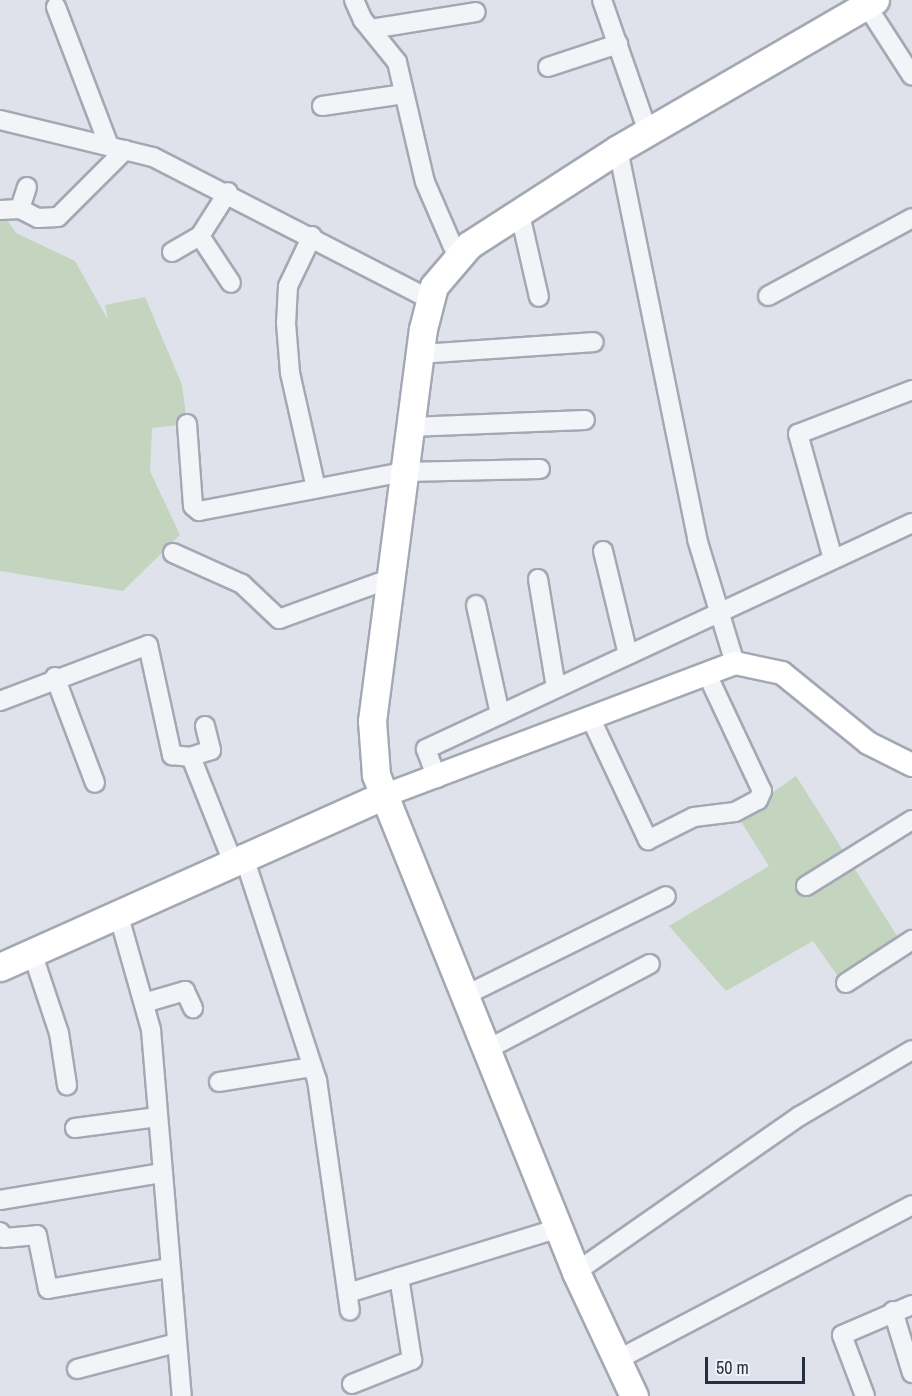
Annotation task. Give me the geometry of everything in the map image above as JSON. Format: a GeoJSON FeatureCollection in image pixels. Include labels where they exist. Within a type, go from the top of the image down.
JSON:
{"type":"FeatureCollection","features":[{"type":"Feature","properties":{"kind":"highway"},"geometry":{"type":"LineString","coordinates":[[634,1396],[576,1272],[464,996],[412,786],[372,752],[372,721],[389,579],[429,299],[457,256],[519,210],[618,148],[868,2]]}},
{"type":"Feature","properties":{"kind":"highway"},"geometry":{"type":"LineString","coordinates":[[1,963],[32,952],[238,857],[412,786]]}},
{"type":"Feature","properties":{"kind":"main road"},"geometry":{"type":"LineString","coordinates":[[412,786],[735,663],[782,673],[868,743],[912,765]]}},
{"type":"Feature","properties":{"kind":"street"},"geometry":{"type":"LineString","coordinates":[[354,0],[371,29],[394,54],[425,182],[457,256]]}},
{"type":"Feature","properties":{"kind":"street"},"geometry":{"type":"LineString","coordinates":[[602,0],[648,132]]}},
{"type":"Feature","properties":{"kind":"street"},"geometry":{"type":"LineString","coordinates":[[868,2],[912,76]]}},
{"type":"Feature","properties":{"kind":"street"},"geometry":{"type":"LineString","coordinates":[[56,7],[117,148]]}},
{"type":"Feature","properties":{"kind":"street"},"geometry":{"type":"LineString","coordinates":[[371,29],[476,12]]}},
{"type":"Feature","properties":{"kind":"street"},"geometry":{"type":"LineString","coordinates":[[548,67],[618,44]]}},
{"type":"Feature","properties":{"kind":"street"},"geometry":{"type":"LineString","coordinates":[[322,106],[404,94]]}},
{"type":"Feature","properties":{"kind":"street"},"geometry":{"type":"LineString","coordinates":[[0,120],[153,157],[228,192],[429,299]]}},
{"type":"Feature","properties":{"kind":"street"},"geometry":{"type":"LineString","coordinates":[[0,210],[20,209],[38,218],[58,217],[117,148]]}},
{"type":"Feature","properties":{"kind":"street"},"geometry":{"type":"LineString","coordinates":[[618,148],[716,613],[735,663]]}},
{"type":"Feature","properties":{"kind":"street"},"geometry":{"type":"LineString","coordinates":[[20,209],[27,187]]}},
{"type":"Feature","properties":{"kind":"street"},"geometry":{"type":"LineString","coordinates":[[172,252],[200,236],[228,192]]}},
{"type":"Feature","properties":{"kind":"street"},"geometry":{"type":"LineString","coordinates":[[519,210],[539,297]]}},
{"type":"Feature","properties":{"kind":"street"},"geometry":{"type":"LineString","coordinates":[[768,296],[912,218]]}},
{"type":"Feature","properties":{"kind":"street"},"geometry":{"type":"LineString","coordinates":[[200,236],[231,283]]}},
{"type":"Feature","properties":{"kind":"street"},"geometry":{"type":"LineString","coordinates":[[312,236],[288,286],[286,323],[290,373],[316,488]]}},
{"type":"Feature","properties":{"kind":"street"},"geometry":{"type":"LineString","coordinates":[[420,354],[594,342]]}},
{"type":"Feature","properties":{"kind":"street"},"geometry":{"type":"LineString","coordinates":[[833,559],[798,434],[912,390]]}},
{"type":"Feature","properties":{"kind":"street"},"geometry":{"type":"LineString","coordinates":[[410,427],[585,420]]}},
{"type":"Feature","properties":{"kind":"street"},"geometry":{"type":"LineString","coordinates":[[187,424],[196,511],[404,472],[540,469]]}},
{"type":"Feature","properties":{"kind":"street"},"geometry":{"type":"LineString","coordinates":[[412,786],[426,748],[912,523]]}},
{"type":"Feature","properties":{"kind":"street"},"geometry":{"type":"LineString","coordinates":[[603,551],[628,654]]}},
{"type":"Feature","properties":{"kind":"street"},"geometry":{"type":"LineString","coordinates":[[173,553],[251,589],[279,619],[389,579]]}},
{"type":"Feature","properties":{"kind":"street"},"geometry":{"type":"LineString","coordinates":[[538,579],[556,688]]}},
{"type":"Feature","properties":{"kind":"street"},"geometry":{"type":"LineString","coordinates":[[476,605],[500,714]]}},
{"type":"Feature","properties":{"kind":"street"},"geometry":{"type":"LineString","coordinates":[[0,700],[55,677],[150,646],[172,754],[191,757],[211,750],[205,726]]}},
{"type":"Feature","properties":{"kind":"street"},"geometry":{"type":"LineString","coordinates":[[591,719],[648,840],[694,817],[735,812],[758,800],[762,791],[707,674]]}},
{"type":"Feature","properties":{"kind":"street"},"geometry":{"type":"LineString","coordinates":[[55,677],[95,783]]}},
{"type":"Feature","properties":{"kind":"street"},"geometry":{"type":"LineString","coordinates":[[191,757],[238,857],[312,1067],[349,1302],[399,1277],[559,1228]]}},
{"type":"Feature","properties":{"kind":"street"},"geometry":{"type":"LineString","coordinates":[[806,885],[912,820]]}},
{"type":"Feature","properties":{"kind":"street"},"geometry":{"type":"LineString","coordinates":[[464,996],[666,896]]}},
{"type":"Feature","properties":{"kind":"street"},"geometry":{"type":"LineString","coordinates":[[118,913],[151,1030],[168,1268],[182,1396]]}},
{"type":"Feature","properties":{"kind":"street"},"geometry":{"type":"LineString","coordinates":[[846,983],[912,940]]}},
{"type":"Feature","properties":{"kind":"street"},"geometry":{"type":"LineString","coordinates":[[32,952],[59,1033],[67,1085]]}},
{"type":"Feature","properties":{"kind":"street"},"geometry":{"type":"LineString","coordinates":[[486,1050],[650,964]]}},
{"type":"Feature","properties":{"kind":"street"},"geometry":{"type":"LineString","coordinates":[[144,1003],[185,991],[193,1008]]}},
{"type":"Feature","properties":{"kind":"street"},"geometry":{"type":"LineString","coordinates":[[576,1272],[800,1116],[912,1050]]}},
{"type":"Feature","properties":{"kind":"street"},"geometry":{"type":"LineString","coordinates":[[219,1082],[312,1067]]}},
{"type":"Feature","properties":{"kind":"street"},"geometry":{"type":"LineString","coordinates":[[75,1128],[157,1117]]}},
{"type":"Feature","properties":{"kind":"street"},"geometry":{"type":"LineString","coordinates":[[0,1200],[161,1173]]}},
{"type":"Feature","properties":{"kind":"street"},"geometry":{"type":"LineString","coordinates":[[617,1360],[912,1204]]}},
{"type":"Feature","properties":{"kind":"street"},"geometry":{"type":"LineString","coordinates":[[0,1232],[4,1238],[37,1235],[48,1289],[168,1268]]}},
{"type":"Feature","properties":{"kind":"street"},"geometry":{"type":"LineString","coordinates":[[352,1384],[412,1360],[399,1277]]}},
{"type":"Feature","properties":{"kind":"street"},"geometry":{"type":"LineString","coordinates":[[866,1396],[841,1338],[893,1311],[912,1305]]}},
{"type":"Feature","properties":{"kind":"street"},"geometry":{"type":"LineString","coordinates":[[893,1311],[912,1373]]}},
{"type":"Feature","properties":{"kind":"street"},"geometry":{"type":"LineString","coordinates":[[77,1369],[176,1343]]}},
{"type":"Feature","properties":{"kind":"green space"},"geometry":{"type":"Polygon","coordinates":[[[0,210],[16,233],[75,261],[108,320],[105,305],[145,297],[182,385],[187,424],[152,428],[150,471],[180,535],[123,591],[0,571],[0,210]]]}},
{"type":"Feature","properties":{"kind":"green space"},"geometry":{"type":"Polygon","coordinates":[[[796,776],[899,939],[837,975],[813,941],[726,991],[669,926],[769,866],[738,817],[796,776]]]}}]}
